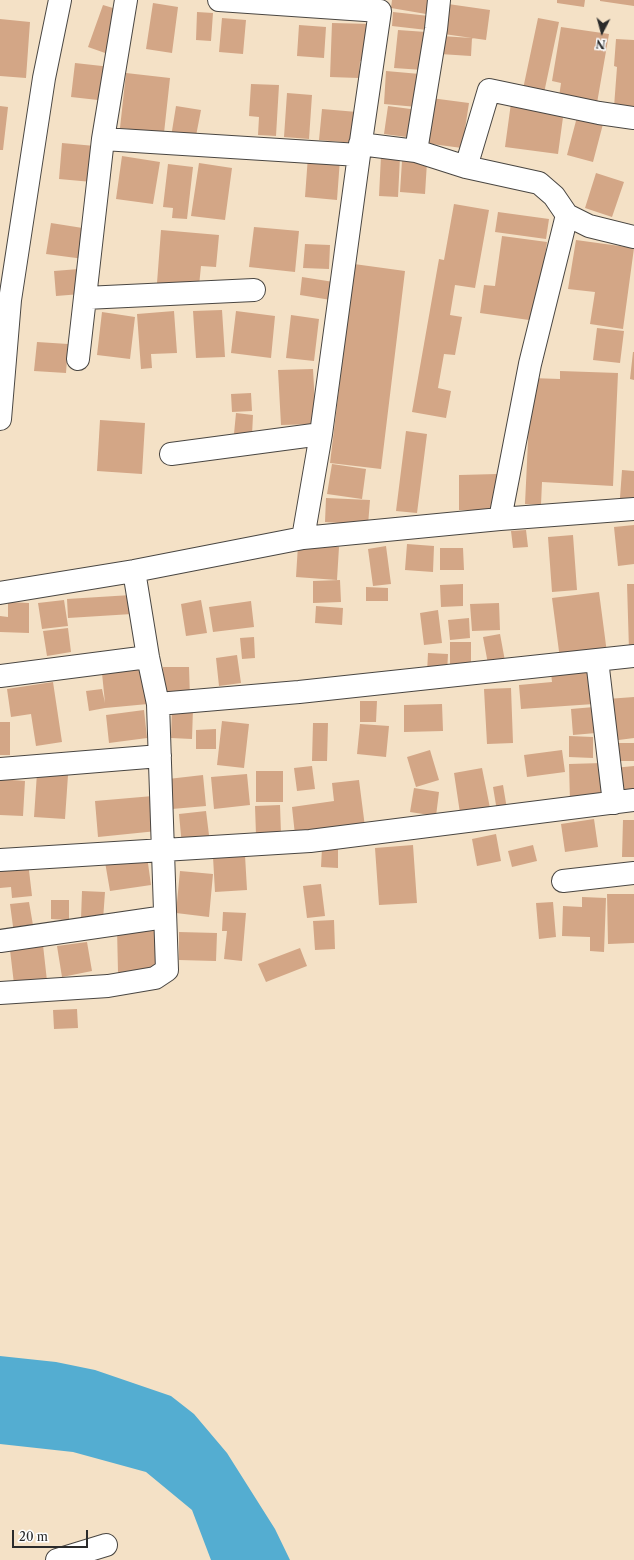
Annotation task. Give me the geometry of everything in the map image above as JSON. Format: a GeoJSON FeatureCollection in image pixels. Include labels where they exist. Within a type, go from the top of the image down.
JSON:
{"type":"FeatureCollection","features":[{"type":"Feature","properties":{"kind":"street"},"geometry":{"type":"LineString","coordinates":[[0,419],[10,300],[44,78],[60,0]]}},
{"type":"Feature","properties":{"kind":"street"},"geometry":{"type":"LineString","coordinates":[[78,359],[103,139],[126,0]]}},
{"type":"Feature","properties":{"kind":"street"},"geometry":{"type":"LineString","coordinates":[[220,0],[381,5],[359,150],[321,434],[303,538]]}},
{"type":"Feature","properties":{"kind":"street"},"geometry":{"type":"LineString","coordinates":[[416,151],[436,29],[439,0]]}},
{"type":"Feature","properties":{"kind":"street"},"geometry":{"type":"LineString","coordinates":[[466,166],[490,90],[600,113],[634,118]]}},
{"type":"Feature","properties":{"kind":"street"},"geometry":{"type":"LineString","coordinates":[[103,139],[416,151],[466,166],[539,184],[554,196],[567,215],[589,226],[634,237]]}},
{"type":"Feature","properties":{"kind":"street"},"geometry":{"type":"LineString","coordinates":[[500,519],[530,364],[567,215]]}},
{"type":"Feature","properties":{"kind":"street"},"geometry":{"type":"LineString","coordinates":[[85,298],[254,290]]}},
{"type":"Feature","properties":{"kind":"street"},"geometry":{"type":"LineString","coordinates":[[170,454],[321,434]]}},
{"type":"Feature","properties":{"kind":"street"},"geometry":{"type":"LineString","coordinates":[[0,593],[134,571],[303,538],[500,519],[634,509]]}},
{"type":"Feature","properties":{"kind":"street"},"geometry":{"type":"LineString","coordinates":[[0,993],[108,986],[155,978],[167,970],[158,704],[148,657],[134,571]]}},
{"type":"Feature","properties":{"kind":"street"},"geometry":{"type":"LineString","coordinates":[[158,704],[299,692],[634,656]]}},
{"type":"Feature","properties":{"kind":"street"},"geometry":{"type":"LineString","coordinates":[[0,676],[148,657]]}},
{"type":"Feature","properties":{"kind":"street"},"geometry":{"type":"LineString","coordinates":[[0,860],[310,841],[624,802],[597,660]]}},
{"type":"Feature","properties":{"kind":"street"},"geometry":{"type":"LineString","coordinates":[[0,769],[160,756]]}},
{"type":"Feature","properties":{"kind":"street"},"geometry":{"type":"LineString","coordinates":[[563,881],[634,873]]}},
{"type":"Feature","properties":{"kind":"street"},"geometry":{"type":"LineString","coordinates":[[0,941],[165,917]]}},
{"type":"Feature","properties":{"kind":"street"},"geometry":{"type":"LineString","coordinates":[[57,1560],[106,1545]]}},
{"type":"Feature","properties":{"kind":"water"},"geometry":{"type":"Polygon","coordinates":[[[0,1356],[56,1362],[95,1370],[171,1396],[194,1414],[227,1453],[275,1529],[290,1560],[211,1560],[192,1510],[146,1472],[73,1452],[0,1444],[0,1356]]]}},
{"type":"Feature","properties":{"kind":"building"},"geometry":{"type":"Polygon","coordinates":[[[392,0],[434,0],[432,15],[391,8],[392,0]]]}},
{"type":"Feature","properties":{"kind":"building"},"geometry":{"type":"Polygon","coordinates":[[[557,0],[585,0],[584,7],[557,3],[557,0]]]}},
{"type":"Feature","properties":{"kind":"building"},"geometry":{"type":"Polygon","coordinates":[[[634,0],[634,6],[600,1],[634,0]]]}},
{"type":"Feature","properties":{"kind":"building"},"geometry":{"type":"Polygon","coordinates":[[[153,3],[178,7],[172,53],[146,49],[153,3]]]}},
{"type":"Feature","properties":{"kind":"building"},"geometry":{"type":"Polygon","coordinates":[[[448,4],[490,10],[486,40],[444,34],[448,4]]]}},
{"type":"Feature","properties":{"kind":"building"},"geometry":{"type":"Polygon","coordinates":[[[103,5],[123,11],[108,54],[88,47],[103,5]]]}},
{"type":"Feature","properties":{"kind":"building"},"geometry":{"type":"Polygon","coordinates":[[[197,12],[213,13],[211,41],[196,40],[197,12]]]}},
{"type":"Feature","properties":{"kind":"building"},"geometry":{"type":"Polygon","coordinates":[[[393,12],[429,16],[427,30],[392,26],[393,12]]]}},
{"type":"Feature","properties":{"kind":"building"},"geometry":{"type":"Polygon","coordinates":[[[222,18],[246,20],[243,54],[219,52],[222,18]]]}},
{"type":"Feature","properties":{"kind":"building"},"geometry":{"type":"Polygon","coordinates":[[[538,18],[559,22],[544,93],[523,89],[538,18]]]}},
{"type":"Feature","properties":{"kind":"building"},"geometry":{"type":"Polygon","coordinates":[[[0,19],[30,22],[26,78],[0,76],[0,19]]]}},
{"type":"Feature","properties":{"kind":"building"},"geometry":{"type":"Polygon","coordinates":[[[332,23],[372,24],[371,62],[360,61],[359,78],[330,77],[332,23]]]}},
{"type":"Feature","properties":{"kind":"building"},"geometry":{"type":"Polygon","coordinates":[[[299,25],[326,27],[324,58],[297,56],[299,25]]]}},
{"type":"Feature","properties":{"kind":"building"},"geometry":{"type":"Polygon","coordinates":[[[561,27],[609,34],[597,103],[559,97],[561,83],[552,81],[561,27]]]}},
{"type":"Feature","properties":{"kind":"building"},"geometry":{"type":"Polygon","coordinates":[[[398,30],[426,32],[423,70],[394,68],[398,30]]]}},
{"type":"Feature","properties":{"kind":"building"},"geometry":{"type":"Polygon","coordinates":[[[441,36],[472,38],[471,56],[440,54],[441,36]]]}},
{"type":"Feature","properties":{"kind":"building"},"geometry":{"type":"Polygon","coordinates":[[[616,39],[634,40],[634,109],[614,107],[617,67],[614,66],[616,39]]]}},
{"type":"Feature","properties":{"kind":"building"},"geometry":{"type":"Polygon","coordinates":[[[75,63],[111,67],[107,101],[71,97],[75,63]]]}},
{"type":"Feature","properties":{"kind":"building"},"geometry":{"type":"Polygon","coordinates":[[[386,71],[420,74],[417,107],[384,104],[386,71]]]}},
{"type":"Feature","properties":{"kind":"building"},"geometry":{"type":"Polygon","coordinates":[[[126,73],[170,78],[164,133],[120,128],[126,73]]]}},
{"type":"Feature","properties":{"kind":"building"},"geometry":{"type":"Polygon","coordinates":[[[251,84],[279,85],[276,136],[258,135],[259,117],[249,116],[251,84]]]}},
{"type":"Feature","properties":{"kind":"building"},"geometry":{"type":"Polygon","coordinates":[[[287,93],[312,95],[309,139],[284,137],[287,93]]]}},
{"type":"Feature","properties":{"kind":"building"},"geometry":{"type":"Polygon","coordinates":[[[431,98],[469,103],[462,148],[424,143],[431,98]]]}},
{"type":"Feature","properties":{"kind":"building"},"geometry":{"type":"Polygon","coordinates":[[[511,103],[564,110],[558,154],[505,147],[511,103]]]}},
{"type":"Feature","properties":{"kind":"building"},"geometry":{"type":"Polygon","coordinates":[[[0,106],[8,107],[3,150],[0,150],[0,106]]]}},
{"type":"Feature","properties":{"kind":"building"},"geometry":{"type":"Polygon","coordinates":[[[176,106],[201,110],[195,141],[171,137],[176,106]]]}},
{"type":"Feature","properties":{"kind":"building"},"geometry":{"type":"Polygon","coordinates":[[[388,106],[418,110],[414,138],[384,134],[388,106]]]}},
{"type":"Feature","properties":{"kind":"building"},"geometry":{"type":"Polygon","coordinates":[[[322,109],[357,112],[355,143],[319,140],[322,109]]]}},
{"type":"Feature","properties":{"kind":"building"},"geometry":{"type":"Polygon","coordinates":[[[577,117],[603,124],[593,162],[567,155],[577,117]]]}},
{"type":"Feature","properties":{"kind":"building"},"geometry":{"type":"Polygon","coordinates":[[[62,143],[95,146],[92,182],[59,179],[62,143]]]}},
{"type":"Feature","properties":{"kind":"building"},"geometry":{"type":"Polygon","coordinates":[[[122,156],[160,162],[153,204],[116,199],[122,156]]]}},
{"type":"Feature","properties":{"kind":"building"},"geometry":{"type":"Polygon","coordinates":[[[308,156],[340,159],[337,200],[305,197],[308,156]]]}},
{"type":"Feature","properties":{"kind":"building"},"geometry":{"type":"Polygon","coordinates":[[[381,156],[400,157],[398,197],[379,196],[381,156]]]}},
{"type":"Feature","properties":{"kind":"building"},"geometry":{"type":"Polygon","coordinates":[[[402,161],[427,162],[425,194],[400,192],[402,161]]]}},
{"type":"Feature","properties":{"kind":"building"},"geometry":{"type":"Polygon","coordinates":[[[199,163],[232,168],[225,220],[191,216],[199,163]]]}},
{"type":"Feature","properties":{"kind":"building"},"geometry":{"type":"Polygon","coordinates":[[[168,164],[193,167],[187,219],[172,218],[173,208],[163,207],[168,164]]]}},
{"type":"Feature","properties":{"kind":"building"},"geometry":{"type":"Polygon","coordinates":[[[596,173],[624,182],[612,217],[585,208],[596,173]]]}},
{"type":"Feature","properties":{"kind":"building"},"geometry":{"type":"Polygon","coordinates":[[[454,204],[489,210],[475,288],[455,285],[450,315],[462,317],[455,355],[444,354],[438,388],[451,391],[446,418],[412,412],[439,259],[444,260],[454,204]]]}},
{"type":"Feature","properties":{"kind":"building"},"geometry":{"type":"Polygon","coordinates":[[[498,212],[549,219],[546,239],[495,232],[498,212]]]}},
{"type":"Feature","properties":{"kind":"building"},"geometry":{"type":"Polygon","coordinates":[[[51,223],[89,229],[84,259],[46,254],[51,223]]]}},
{"type":"Feature","properties":{"kind":"building"},"geometry":{"type":"Polygon","coordinates":[[[254,227],[299,231],[295,272],[249,267],[254,227]]]}},
{"type":"Feature","properties":{"kind":"building"},"geometry":{"type":"Polygon","coordinates":[[[161,230],[219,235],[216,267],[201,266],[199,286],[157,283],[161,230]]]}},
{"type":"Feature","properties":{"kind":"building"},"geometry":{"type":"Polygon","coordinates":[[[502,236],[547,242],[536,321],[480,313],[484,285],[495,286],[502,236]]]}},
{"type":"Feature","properties":{"kind":"building"},"geometry":{"type":"Polygon","coordinates":[[[576,240],[634,248],[623,329],[590,324],[595,292],[568,289],[576,240]]]}},
{"type":"Feature","properties":{"kind":"building"},"geometry":{"type":"Polygon","coordinates":[[[305,244],[330,245],[329,269],[303,268],[305,244]]]}},
{"type":"Feature","properties":{"kind":"building"},"geometry":{"type":"Polygon","coordinates":[[[354,264],[405,271],[381,469],[330,463],[354,264]]]}},
{"type":"Feature","properties":{"kind":"building"},"geometry":{"type":"Polygon","coordinates":[[[79,269],[81,294],[56,296],[54,271],[79,269]]]}},
{"type":"Feature","properties":{"kind":"building"},"geometry":{"type":"Polygon","coordinates":[[[302,277],[340,283],[337,301],[300,295],[302,277]]]}},
{"type":"Feature","properties":{"kind":"building"},"geometry":{"type":"Polygon","coordinates":[[[222,310],[225,357],[196,358],[193,311],[222,310]]]}},
{"type":"Feature","properties":{"kind":"building"},"geometry":{"type":"Polygon","coordinates":[[[174,311],[177,353],[151,354],[152,368],[141,369],[137,314],[174,311]]]}},
{"type":"Feature","properties":{"kind":"building"},"geometry":{"type":"Polygon","coordinates":[[[236,311],[275,316],[271,358],[231,353],[236,311]]]}},
{"type":"Feature","properties":{"kind":"building"},"geometry":{"type":"Polygon","coordinates":[[[102,312],[135,317],[130,359],[97,355],[102,312]]]}},
{"type":"Feature","properties":{"kind":"building"},"geometry":{"type":"Polygon","coordinates":[[[291,315],[319,319],[314,361],[286,358],[291,315]]]}},
{"type":"Feature","properties":{"kind":"building"},"geometry":{"type":"Polygon","coordinates":[[[597,328],[624,331],[620,363],[593,360],[597,328]]]}},
{"type":"Feature","properties":{"kind":"building"},"geometry":{"type":"Polygon","coordinates":[[[37,342],[68,344],[66,373],[34,371],[37,342]]]}},
{"type":"Feature","properties":{"kind":"building"},"geometry":{"type":"Polygon","coordinates":[[[634,352],[634,380],[630,379],[634,352]]]}},
{"type":"Feature","properties":{"kind":"building"},"geometry":{"type":"Polygon","coordinates":[[[313,369],[316,424],[281,425],[278,370],[313,369]]]}},
{"type":"Feature","properties":{"kind":"building"},"geometry":{"type":"Polygon","coordinates":[[[560,371],[618,373],[613,486],[542,482],[541,505],[525,504],[531,378],[560,379],[560,371]]]}},
{"type":"Feature","properties":{"kind":"building"},"geometry":{"type":"Polygon","coordinates":[[[251,393],[252,411],[232,412],[231,394],[251,393]]]}},
{"type":"Feature","properties":{"kind":"building"},"geometry":{"type":"Polygon","coordinates":[[[236,413],[253,415],[252,435],[234,434],[236,413]]]}},
{"type":"Feature","properties":{"kind":"building"},"geometry":{"type":"Polygon","coordinates":[[[100,420],[145,423],[142,474],[97,471],[100,420]]]}},
{"type":"Feature","properties":{"kind":"building"},"geometry":{"type":"Polygon","coordinates":[[[406,431],[427,434],[417,513],[396,511],[406,431]]]}},
{"type":"Feature","properties":{"kind":"building"},"geometry":{"type":"Polygon","coordinates":[[[332,464],[366,469],[362,499],[327,494],[332,464]]]}},
{"type":"Feature","properties":{"kind":"building"},"geometry":{"type":"Polygon","coordinates":[[[622,470],[634,471],[634,499],[620,498],[622,470]]]}},
{"type":"Feature","properties":{"kind":"building"},"geometry":{"type":"Polygon","coordinates":[[[497,474],[497,510],[459,510],[459,475],[497,474]]]}},
{"type":"Feature","properties":{"kind":"building"},"geometry":{"type":"Polygon","coordinates":[[[326,498],[370,500],[368,525],[325,522],[326,498]]]}},
{"type":"Feature","properties":{"kind":"building"},"geometry":{"type":"Polygon","coordinates":[[[634,525],[634,564],[618,566],[614,527],[634,525]]]}},
{"type":"Feature","properties":{"kind":"building"},"geometry":{"type":"Polygon","coordinates":[[[526,530],[528,547],[513,548],[511,531],[526,530]]]}},
{"type":"Feature","properties":{"kind":"building"},"geometry":{"type":"Polygon","coordinates":[[[573,535],[577,590],[552,592],[548,537],[573,535]]]}},
{"type":"Feature","properties":{"kind":"building"},"geometry":{"type":"Polygon","coordinates":[[[407,544],[434,546],[433,572],[405,570],[407,544]]]}},
{"type":"Feature","properties":{"kind":"building"},"geometry":{"type":"Polygon","coordinates":[[[298,545],[339,547],[337,580],[296,577],[298,545]]]}},
{"type":"Feature","properties":{"kind":"building"},"geometry":{"type":"Polygon","coordinates":[[[386,546],[391,584],[373,586],[368,549],[386,546]]]}},
{"type":"Feature","properties":{"kind":"building"},"geometry":{"type":"Polygon","coordinates":[[[440,548],[463,548],[464,570],[440,570],[440,548]]]}},
{"type":"Feature","properties":{"kind":"building"},"geometry":{"type":"Polygon","coordinates":[[[340,580],[341,602],[313,603],[313,581],[340,580]]]}},
{"type":"Feature","properties":{"kind":"building"},"geometry":{"type":"Polygon","coordinates":[[[463,584],[463,606],[441,607],[440,585],[463,584]]]}},
{"type":"Feature","properties":{"kind":"building"},"geometry":{"type":"Polygon","coordinates":[[[627,584],[634,584],[634,650],[629,650],[627,584]]]}},
{"type":"Feature","properties":{"kind":"building"},"geometry":{"type":"Polygon","coordinates":[[[366,587],[388,588],[388,601],[366,601],[366,587]]]}},
{"type":"Feature","properties":{"kind":"building"},"geometry":{"type":"Polygon","coordinates":[[[599,592],[607,653],[560,659],[552,598],[599,592]]]}},
{"type":"Feature","properties":{"kind":"building"},"geometry":{"type":"Polygon","coordinates":[[[131,595],[132,614],[68,618],[67,599],[131,595]]]}},
{"type":"Feature","properties":{"kind":"building"},"geometry":{"type":"Polygon","coordinates":[[[64,600],[68,626],[42,629],[38,603],[64,600]]]}},
{"type":"Feature","properties":{"kind":"building"},"geometry":{"type":"Polygon","coordinates":[[[201,600],[207,633],[186,636],[181,604],[201,600]]]}},
{"type":"Feature","properties":{"kind":"building"},"geometry":{"type":"Polygon","coordinates":[[[251,601],[254,627],[213,632],[209,607],[251,601]]]}},
{"type":"Feature","properties":{"kind":"building"},"geometry":{"type":"Polygon","coordinates":[[[8,602],[29,603],[29,633],[0,632],[0,616],[8,617],[8,602]]]}},
{"type":"Feature","properties":{"kind":"building"},"geometry":{"type":"Polygon","coordinates":[[[499,603],[500,630],[472,631],[470,604],[499,603]]]}},
{"type":"Feature","properties":{"kind":"building"},"geometry":{"type":"Polygon","coordinates":[[[316,606],[343,608],[342,625],[315,623],[316,606]]]}},
{"type":"Feature","properties":{"kind":"building"},"geometry":{"type":"Polygon","coordinates":[[[438,610],[442,643],[424,645],[420,613],[438,610]]]}},
{"type":"Feature","properties":{"kind":"building"},"geometry":{"type":"Polygon","coordinates":[[[469,618],[470,638],[450,640],[448,620],[469,618]]]}},
{"type":"Feature","properties":{"kind":"building"},"geometry":{"type":"Polygon","coordinates":[[[68,628],[71,652],[47,656],[43,631],[68,628]]]}},
{"type":"Feature","properties":{"kind":"building"},"geometry":{"type":"Polygon","coordinates":[[[500,634],[505,661],[488,664],[483,637],[500,634]]]}},
{"type":"Feature","properties":{"kind":"building"},"geometry":{"type":"Polygon","coordinates":[[[254,637],[255,658],[242,659],[240,638],[254,637]]]}},
{"type":"Feature","properties":{"kind":"building"},"geometry":{"type":"Polygon","coordinates":[[[450,642],[471,642],[471,670],[450,669],[450,642]]]}},
{"type":"Feature","properties":{"kind":"building"},"geometry":{"type":"Polygon","coordinates":[[[428,653],[448,654],[447,673],[427,673],[428,653]]]}},
{"type":"Feature","properties":{"kind":"building"},"geometry":{"type":"Polygon","coordinates":[[[237,655],[241,683],[219,686],[216,658],[237,655]]]}},
{"type":"Feature","properties":{"kind":"building"},"geometry":{"type":"Polygon","coordinates":[[[163,667],[189,667],[190,698],[164,698],[163,667]]]}},
{"type":"Feature","properties":{"kind":"building"},"geometry":{"type":"Polygon","coordinates":[[[145,669],[148,704],[89,711],[86,691],[102,689],[105,703],[102,673],[145,669]]]}},
{"type":"Feature","properties":{"kind":"building"},"geometry":{"type":"Polygon","coordinates":[[[591,670],[594,704],[521,709],[519,685],[552,682],[551,673],[591,670]]]}},
{"type":"Feature","properties":{"kind":"building"},"geometry":{"type":"Polygon","coordinates":[[[53,682],[62,742],[36,746],[31,714],[11,717],[7,689],[53,682]]]}},
{"type":"Feature","properties":{"kind":"building"},"geometry":{"type":"Polygon","coordinates":[[[511,688],[513,743],[487,744],[484,689],[511,688]]]}},
{"type":"Feature","properties":{"kind":"building"},"geometry":{"type":"Polygon","coordinates":[[[634,697],[634,738],[611,741],[607,699],[634,697]]]}},
{"type":"Feature","properties":{"kind":"building"},"geometry":{"type":"Polygon","coordinates":[[[360,701],[377,701],[376,722],[360,722],[360,701]]]}},
{"type":"Feature","properties":{"kind":"building"},"geometry":{"type":"Polygon","coordinates":[[[442,704],[443,731],[404,732],[404,705],[442,704]]]}},
{"type":"Feature","properties":{"kind":"building"},"geometry":{"type":"Polygon","coordinates":[[[594,707],[596,733],[573,735],[571,709],[594,707]]]}},
{"type":"Feature","properties":{"kind":"building"},"geometry":{"type":"Polygon","coordinates":[[[172,708],[193,708],[192,739],[171,738],[172,708]]]}},
{"type":"Feature","properties":{"kind":"building"},"geometry":{"type":"Polygon","coordinates":[[[144,710],[147,738],[109,743],[106,715],[144,710]]]}},
{"type":"Feature","properties":{"kind":"building"},"geometry":{"type":"Polygon","coordinates":[[[222,721],[249,724],[244,768],[217,765],[222,721]]]}},
{"type":"Feature","properties":{"kind":"building"},"geometry":{"type":"Polygon","coordinates":[[[0,722],[10,722],[10,755],[0,755],[0,722]]]}},
{"type":"Feature","properties":{"kind":"building"},"geometry":{"type":"Polygon","coordinates":[[[313,723],[328,723],[327,761],[312,761],[313,723]]]}},
{"type":"Feature","properties":{"kind":"building"},"geometry":{"type":"Polygon","coordinates":[[[360,724],[389,726],[386,757],[357,754],[360,724]]]}},
{"type":"Feature","properties":{"kind":"building"},"geometry":{"type":"Polygon","coordinates":[[[216,729],[216,749],[196,749],[196,730],[216,729]]]}},
{"type":"Feature","properties":{"kind":"building"},"geometry":{"type":"Polygon","coordinates":[[[569,736],[593,737],[593,758],[569,757],[569,736]]]}},
{"type":"Feature","properties":{"kind":"building"},"geometry":{"type":"Polygon","coordinates":[[[612,743],[634,743],[634,761],[612,761],[612,743]]]}},
{"type":"Feature","properties":{"kind":"building"},"geometry":{"type":"Polygon","coordinates":[[[430,750],[439,780],[416,787],[407,757],[430,750]]]}},
{"type":"Feature","properties":{"kind":"building"},"geometry":{"type":"Polygon","coordinates":[[[562,750],[565,772],[527,777],[524,755],[562,750]]]}},
{"type":"Feature","properties":{"kind":"building"},"geometry":{"type":"Polygon","coordinates":[[[602,763],[603,801],[570,802],[569,764],[602,763]]]}},
{"type":"Feature","properties":{"kind":"building"},"geometry":{"type":"Polygon","coordinates":[[[312,766],[315,789],[297,791],[294,768],[312,766]]]}},
{"type":"Feature","properties":{"kind":"building"},"geometry":{"type":"Polygon","coordinates":[[[634,766],[634,798],[619,800],[614,768],[634,766]]]}},
{"type":"Feature","properties":{"kind":"building"},"geometry":{"type":"Polygon","coordinates":[[[482,768],[490,808],[460,813],[454,773],[482,768]]]}},
{"type":"Feature","properties":{"kind":"building"},"geometry":{"type":"Polygon","coordinates":[[[256,771],[283,771],[283,802],[256,802],[256,771]]]}},
{"type":"Feature","properties":{"kind":"building"},"geometry":{"type":"Polygon","coordinates":[[[37,773],[68,775],[65,819],[34,817],[37,773]]]}},
{"type":"Feature","properties":{"kind":"building"},"geometry":{"type":"Polygon","coordinates":[[[247,774],[250,805],[214,809],[211,777],[247,774]]]}},
{"type":"Feature","properties":{"kind":"building"},"geometry":{"type":"Polygon","coordinates":[[[203,775],[206,806],[172,809],[168,779],[203,775]]]}},
{"type":"Feature","properties":{"kind":"building"},"geometry":{"type":"Polygon","coordinates":[[[0,779],[25,781],[23,816],[0,815],[0,779]]]}},
{"type":"Feature","properties":{"kind":"building"},"geometry":{"type":"Polygon","coordinates":[[[359,780],[365,827],[295,835],[292,807],[334,801],[332,783],[359,780]]]}},
{"type":"Feature","properties":{"kind":"building"},"geometry":{"type":"Polygon","coordinates":[[[503,785],[507,809],[497,811],[493,787],[503,785]]]}},
{"type":"Feature","properties":{"kind":"building"},"geometry":{"type":"Polygon","coordinates":[[[414,788],[439,792],[436,816],[410,812],[414,788]]]}},
{"type":"Feature","properties":{"kind":"building"},"geometry":{"type":"Polygon","coordinates":[[[153,796],[157,831],[98,837],[95,801],[153,796]]]}},
{"type":"Feature","properties":{"kind":"building"},"geometry":{"type":"Polygon","coordinates":[[[280,805],[281,834],[256,835],[255,806],[280,805]]]}},
{"type":"Feature","properties":{"kind":"building"},"geometry":{"type":"Polygon","coordinates":[[[206,811],[210,843],[182,846],[179,814],[206,811]]]}},
{"type":"Feature","properties":{"kind":"building"},"geometry":{"type":"Polygon","coordinates":[[[594,819],[598,847],[565,852],[561,824],[594,819]]]}},
{"type":"Feature","properties":{"kind":"building"},"geometry":{"type":"Polygon","coordinates":[[[623,820],[634,820],[634,857],[622,857],[623,820]]]}},
{"type":"Feature","properties":{"kind":"building"},"geometry":{"type":"Polygon","coordinates":[[[496,834],[501,861],[477,866],[472,839],[496,834]]]}},
{"type":"Feature","properties":{"kind":"building"},"geometry":{"type":"Polygon","coordinates":[[[413,845],[417,903],[379,905],[375,848],[413,845]]]}},
{"type":"Feature","properties":{"kind":"building"},"geometry":{"type":"Polygon","coordinates":[[[533,845],[537,861],[512,867],[508,851],[533,845]]]}},
{"type":"Feature","properties":{"kind":"building"},"geometry":{"type":"Polygon","coordinates":[[[322,848],[338,848],[338,868],[321,867],[322,848]]]}},
{"type":"Feature","properties":{"kind":"building"},"geometry":{"type":"Polygon","coordinates":[[[245,855],[247,890],[215,892],[213,857],[245,855]]]}},
{"type":"Feature","properties":{"kind":"building"},"geometry":{"type":"Polygon","coordinates":[[[147,856],[151,885],[110,891],[105,862],[147,856]]]}},
{"type":"Feature","properties":{"kind":"building"},"geometry":{"type":"Polygon","coordinates":[[[28,862],[32,896],[12,898],[11,887],[0,888],[0,865],[28,862]]]}},
{"type":"Feature","properties":{"kind":"building"},"geometry":{"type":"Polygon","coordinates":[[[180,871],[213,874],[209,917],[176,913],[180,871]]]}},
{"type":"Feature","properties":{"kind":"building"},"geometry":{"type":"Polygon","coordinates":[[[321,884],[325,916],[307,918],[303,886],[321,884]]]}},
{"type":"Feature","properties":{"kind":"building"},"geometry":{"type":"Polygon","coordinates":[[[82,891],[105,892],[103,920],[81,919],[82,891]]]}},
{"type":"Feature","properties":{"kind":"building"},"geometry":{"type":"Polygon","coordinates":[[[607,894],[634,894],[634,943],[608,944],[607,894]]]}},
{"type":"Feature","properties":{"kind":"building"},"geometry":{"type":"Polygon","coordinates":[[[582,897],[606,898],[604,952],[590,951],[590,937],[562,936],[563,906],[582,907],[582,897]]]}},
{"type":"Feature","properties":{"kind":"building"},"geometry":{"type":"Polygon","coordinates":[[[51,900],[69,900],[69,920],[51,919],[51,900]]]}},
{"type":"Feature","properties":{"kind":"building"},"geometry":{"type":"Polygon","coordinates":[[[29,902],[34,931],[14,934],[10,904],[29,902]]]}},
{"type":"Feature","properties":{"kind":"building"},"geometry":{"type":"Polygon","coordinates":[[[553,902],[556,937],[539,939],[536,903],[553,902]]]}},
{"type":"Feature","properties":{"kind":"building"},"geometry":{"type":"Polygon","coordinates":[[[223,912],[246,913],[242,961],[224,959],[227,931],[222,931],[223,912]]]}},
{"type":"Feature","properties":{"kind":"building"},"geometry":{"type":"Polygon","coordinates":[[[334,920],[335,949],[315,950],[313,921],[334,920]]]}},
{"type":"Feature","properties":{"kind":"building"},"geometry":{"type":"Polygon","coordinates":[[[117,928],[157,928],[157,972],[118,972],[117,928]]]}},
{"type":"Feature","properties":{"kind":"building"},"geometry":{"type":"Polygon","coordinates":[[[179,932],[217,933],[216,961],[179,960],[179,932]]]}},
{"type":"Feature","properties":{"kind":"building"},"geometry":{"type":"Polygon","coordinates":[[[87,942],[92,971],[62,977],[57,946],[87,942]]]}},
{"type":"Feature","properties":{"kind":"building"},"geometry":{"type":"Polygon","coordinates":[[[43,945],[47,981],[14,984],[10,950],[43,945]]]}},
{"type":"Feature","properties":{"kind":"building"},"geometry":{"type":"Polygon","coordinates":[[[300,948],[307,966],[266,982],[258,964],[300,948]]]}},
{"type":"Feature","properties":{"kind":"building"},"geometry":{"type":"Polygon","coordinates":[[[77,1009],[78,1028],[54,1029],[53,1010],[77,1009]]]}}]}
